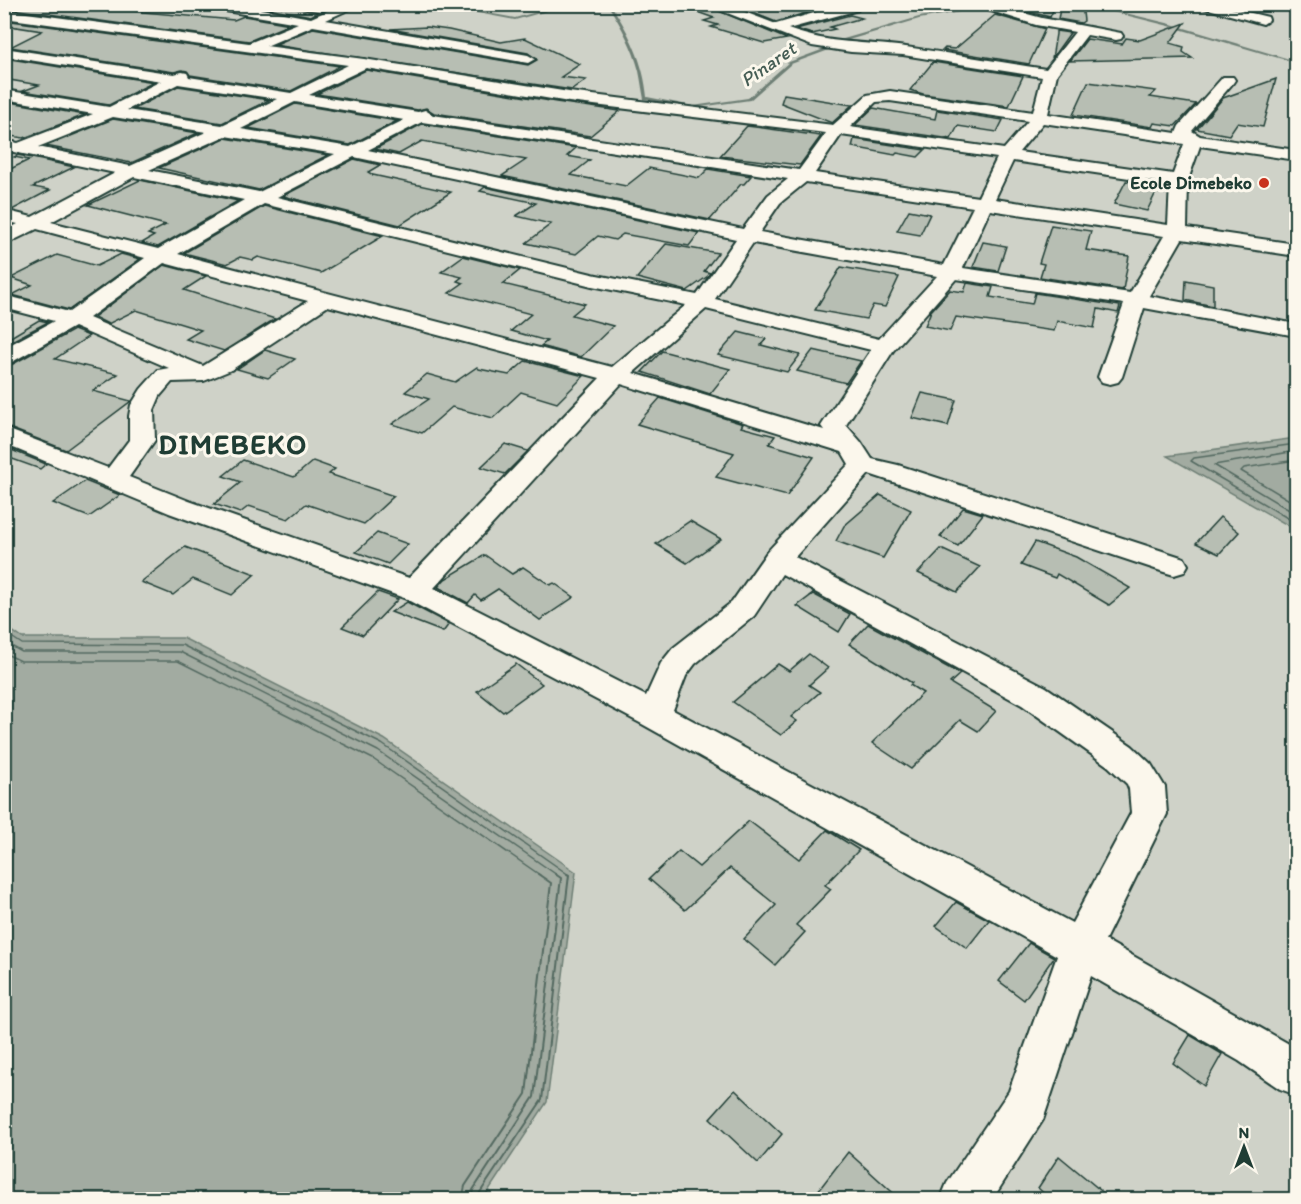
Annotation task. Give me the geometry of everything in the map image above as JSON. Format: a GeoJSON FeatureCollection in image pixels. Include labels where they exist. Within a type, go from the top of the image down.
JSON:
{"type":"FeatureCollection","features":[{"type":"Feature","properties":{"kind":"street"},"geometry":{"type":"LineString","coordinates":[[208,4],[308,23],[528,58]]}},
{"type":"Feature","properties":{"kind":"street"},"geometry":{"type":"LineString","coordinates":[[218,61],[355,4]]}},
{"type":"Feature","properties":{"kind":"street"},"geometry":{"type":"LineString","coordinates":[[710,4],[812,42],[851,48],[903,51],[1050,74]]}},
{"type":"Feature","properties":{"kind":"street"},"geometry":{"type":"LineString","coordinates":[[776,28],[854,7],[851,4]]}},
{"type":"Feature","properties":{"kind":"street"},"geometry":{"type":"LineString","coordinates":[[975,4],[1116,36]]}},
{"type":"Feature","properties":{"kind":"street"},"geometry":{"type":"LineString","coordinates":[[1196,4],[1263,20]]}},
{"type":"Feature","properties":{"kind":"street"},"geometry":{"type":"LineString","coordinates":[[4,24],[57,8]]}},
{"type":"Feature","properties":{"kind":"street"},"geometry":{"type":"LineString","coordinates":[[4,14],[364,63],[569,97],[837,130],[1179,180]]}},
{"type":"Feature","properties":{"kind":"street"},"geometry":{"type":"LineString","coordinates":[[857,456],[833,426],[884,347],[951,272],[1006,156],[1039,117],[1050,74],[1084,30]]}},
{"type":"Feature","properties":{"kind":"street"},"geometry":{"type":"LineString","coordinates":[[4,52],[178,77],[289,97],[423,116],[570,141],[805,174],[1296,250]]}},
{"type":"Feature","properties":{"kind":"street"},"geometry":{"type":"LineString","coordinates":[[4,238],[130,172],[225,130],[289,97],[364,63]]}},
{"type":"Feature","properties":{"kind":"street"},"geometry":{"type":"LineString","coordinates":[[10,150],[111,112],[198,69]]}},
{"type":"Feature","properties":{"kind":"street"},"geometry":{"type":"LineString","coordinates":[[4,357],[73,320],[161,256],[261,198],[423,116],[465,80]]}},
{"type":"Feature","properties":{"kind":"street"},"geometry":{"type":"LineString","coordinates":[[1194,139],[1185,133],[1185,129],[1228,80]]}},
{"type":"Feature","properties":{"kind":"street"},"geometry":{"type":"LineString","coordinates":[[4,94],[352,152],[749,236],[951,272],[1136,300],[1296,330]]}},
{"type":"Feature","properties":{"kind":"street"},"geometry":{"type":"LineString","coordinates":[[414,591],[616,375],[702,302],[774,199],[805,174],[837,130],[872,98],[879,96],[1039,117],[1296,154]]}},
{"type":"Feature","properties":{"kind":"street"},"geometry":{"type":"LineString","coordinates":[[1110,377],[1136,300],[1176,231],[1179,180],[1194,139]]}},
{"type":"Feature","properties":{"kind":"street"},"geometry":{"type":"LineString","coordinates":[[10,150],[261,198],[592,280],[702,302],[884,347]]}},
{"type":"Feature","properties":{"kind":"street"},"geometry":{"type":"LineString","coordinates":[[4,215],[616,375],[857,456],[889,471],[1174,565]]}},
{"type":"Feature","properties":{"kind":"street"},"geometry":{"type":"LineString","coordinates":[[113,480],[142,440],[144,432],[141,409],[166,375],[204,374],[223,365],[325,299]]}},
{"type":"Feature","properties":{"kind":"street"},"geometry":{"type":"LineString","coordinates":[[4,301],[73,320],[204,374]]}},
{"type":"Feature","properties":{"kind":"street"},"geometry":{"type":"LineString","coordinates":[[4,435],[179,507],[414,591],[654,715],[1080,948],[1254,1046],[1296,1073]]}},
{"type":"Feature","properties":{"kind":"street"},"geometry":{"type":"LineString","coordinates":[[654,715],[672,671],[684,656],[743,609],[777,559],[857,456]]}},
{"type":"Feature","properties":{"kind":"street"},"geometry":{"type":"LineString","coordinates":[[777,559],[1034,696],[1120,756],[1139,774],[1147,787],[1149,814],[1080,948],[1028,1104],[964,1200]]}},
{"type":"Feature","properties":{"kind":"shaded area"},"geometry":{"type":"Polygon","coordinates":[[[5,5],[1296,5],[1296,1199],[5,1199],[5,5]]]}},
{"type":"Feature","properties":{"kind":"water"},"geometry":{"type":"Polygon","coordinates":[[[1296,438],[1296,530],[1167,456],[1296,438]]]}},
{"type":"Feature","properties":{"kind":"water"},"geometry":{"type":"Polygon","coordinates":[[[4,625],[22,638],[183,638],[384,739],[576,872],[547,1102],[483,1199],[5,1199],[4,625]]]}},
{"type":"Feature","properties":{"kind":"building"},"geometry":{"type":"Polygon","coordinates":[[[4,4],[93,4],[143,12],[234,20],[244,16],[290,24],[249,41],[4,8],[4,4]]]}},
{"type":"Feature","properties":{"kind":"building"},"geometry":{"type":"Polygon","coordinates":[[[683,4],[702,4],[787,39],[764,43],[711,27],[718,25],[704,21],[714,18],[683,7],[683,4]]]}},
{"type":"Feature","properties":{"kind":"building"},"geometry":{"type":"Polygon","coordinates":[[[731,4],[800,4],[817,9],[825,7],[776,22],[731,4]]]}},
{"type":"Feature","properties":{"kind":"building"},"geometry":{"type":"Polygon","coordinates":[[[1019,4],[1056,4],[1050,17],[1010,7],[1019,4]]]}},
{"type":"Feature","properties":{"kind":"building"},"geometry":{"type":"Polygon","coordinates":[[[1061,4],[1082,4],[1084,21],[1081,23],[1058,19],[1061,4]]]}},
{"type":"Feature","properties":{"kind":"building"},"geometry":{"type":"Polygon","coordinates":[[[276,5],[318,12],[311,16],[268,8],[276,5]]]}},
{"type":"Feature","properties":{"kind":"building"},"geometry":{"type":"Polygon","coordinates":[[[850,15],[862,18],[830,27],[835,29],[812,34],[796,29],[850,15]]]}},
{"type":"Feature","properties":{"kind":"building"},"geometry":{"type":"Polygon","coordinates":[[[995,15],[1045,29],[1029,64],[943,50],[945,48],[955,49],[995,15]]]}},
{"type":"Feature","properties":{"kind":"building"},"geometry":{"type":"Polygon","coordinates":[[[4,20],[340,66],[291,91],[190,75],[187,71],[182,70],[174,72],[10,47],[42,31],[4,25],[4,20]]]}},
{"type":"Feature","properties":{"kind":"building"},"geometry":{"type":"Polygon","coordinates":[[[1185,23],[1170,43],[1184,47],[1183,52],[1192,58],[1070,61],[1087,39],[1122,44],[1126,38],[1140,40],[1185,23]]]}},
{"type":"Feature","properties":{"kind":"building"},"geometry":{"type":"Polygon","coordinates":[[[427,27],[501,42],[525,38],[580,64],[561,77],[586,80],[572,90],[274,45],[313,28],[528,65],[537,60],[528,53],[390,29],[427,27]]]}},
{"type":"Feature","properties":{"kind":"building"},"geometry":{"type":"Polygon","coordinates":[[[1056,31],[1070,33],[1052,58],[1056,34],[1056,31]]]}},
{"type":"Feature","properties":{"kind":"building"},"geometry":{"type":"Polygon","coordinates":[[[4,58],[154,82],[109,105],[23,91],[39,85],[4,79],[4,58]]]}},
{"type":"Feature","properties":{"kind":"building"},"geometry":{"type":"Polygon","coordinates":[[[933,62],[1023,76],[1009,106],[923,94],[910,90],[933,62]]]}},
{"type":"Feature","properties":{"kind":"building"},"geometry":{"type":"Polygon","coordinates":[[[366,70],[620,111],[590,136],[434,113],[426,108],[418,110],[317,94],[366,70]]]}},
{"type":"Feature","properties":{"kind":"building"},"geometry":{"type":"Polygon","coordinates":[[[1276,79],[1263,127],[1237,123],[1229,135],[1197,129],[1223,98],[1276,79]]]}},
{"type":"Feature","properties":{"kind":"building"},"geometry":{"type":"Polygon","coordinates":[[[1088,82],[1156,91],[1150,97],[1196,104],[1175,126],[1154,123],[1152,127],[1073,115],[1088,82]]]}},
{"type":"Feature","properties":{"kind":"building"},"geometry":{"type":"Polygon","coordinates":[[[178,86],[269,100],[222,123],[134,109],[178,86]]]}},
{"type":"Feature","properties":{"kind":"building"},"geometry":{"type":"Polygon","coordinates":[[[784,94],[852,105],[832,123],[781,103],[784,94]]]}},
{"type":"Feature","properties":{"kind":"building"},"geometry":{"type":"Polygon","coordinates":[[[4,101],[85,115],[24,138],[4,135],[4,101]]]}},
{"type":"Feature","properties":{"kind":"building"},"geometry":{"type":"Polygon","coordinates":[[[295,104],[397,121],[350,145],[248,128],[295,104]]]}},
{"type":"Feature","properties":{"kind":"building"},"geometry":{"type":"Polygon","coordinates":[[[873,108],[935,119],[937,110],[1003,120],[997,132],[958,126],[951,139],[855,125],[873,108]]]}},
{"type":"Feature","properties":{"kind":"building"},"geometry":{"type":"Polygon","coordinates":[[[113,119],[198,133],[131,163],[46,146],[113,119]]]}},
{"type":"Feature","properties":{"kind":"building"},"geometry":{"type":"Polygon","coordinates":[[[422,124],[576,148],[567,156],[590,160],[571,175],[626,186],[649,168],[699,178],[708,169],[751,176],[744,184],[741,184],[710,220],[502,176],[526,160],[422,141],[399,154],[375,149],[422,124]]]}},
{"type":"Feature","properties":{"kind":"building"},"geometry":{"type":"Polygon","coordinates":[[[747,126],[821,136],[800,165],[720,156],[747,126]]]}},
{"type":"Feature","properties":{"kind":"building"},"geometry":{"type":"Polygon","coordinates":[[[225,138],[328,155],[259,190],[159,168],[225,138]]]}},
{"type":"Feature","properties":{"kind":"building"},"geometry":{"type":"Polygon","coordinates":[[[854,139],[925,150],[918,157],[897,153],[895,155],[852,147],[854,139]]]}},
{"type":"Feature","properties":{"kind":"building"},"geometry":{"type":"Polygon","coordinates":[[[18,155],[74,167],[33,187],[50,190],[12,210],[4,208],[4,172],[29,160],[14,157],[18,155]]]}},
{"type":"Feature","properties":{"kind":"building"},"geometry":{"type":"Polygon","coordinates":[[[354,159],[380,165],[368,172],[373,175],[451,192],[400,225],[283,196],[354,159]]]}},
{"type":"Feature","properties":{"kind":"building"},"geometry":{"type":"Polygon","coordinates":[[[140,180],[238,201],[158,247],[142,243],[154,236],[148,234],[166,225],[88,205],[140,180]]]}},
{"type":"Feature","properties":{"kind":"building"},"geometry":{"type":"Polygon","coordinates":[[[1126,181],[1159,186],[1147,211],[1114,204],[1126,181]]]}},
{"type":"Feature","properties":{"kind":"building"},"geometry":{"type":"Polygon","coordinates":[[[485,187],[699,233],[689,246],[623,234],[615,240],[598,236],[576,254],[526,243],[551,224],[516,216],[536,203],[480,191],[485,187]]]}},
{"type":"Feature","properties":{"kind":"building"},"geometry":{"type":"Polygon","coordinates":[[[264,206],[383,236],[321,273],[258,257],[253,260],[240,257],[227,264],[184,253],[264,206]]]}},
{"type":"Feature","properties":{"kind":"building"},"geometry":{"type":"Polygon","coordinates":[[[909,210],[930,214],[920,235],[897,231],[909,210]]]}},
{"type":"Feature","properties":{"kind":"building"},"geometry":{"type":"Polygon","coordinates":[[[1051,225],[1091,231],[1086,250],[1129,256],[1123,290],[1040,277],[1044,264],[1039,263],[1051,225]]]}},
{"type":"Feature","properties":{"kind":"building"},"geometry":{"type":"Polygon","coordinates":[[[983,242],[1006,246],[998,271],[973,267],[983,242]]]}},
{"type":"Feature","properties":{"kind":"building"},"geometry":{"type":"Polygon","coordinates":[[[666,244],[718,253],[704,271],[710,273],[708,276],[687,291],[637,278],[666,244]]]}},
{"type":"Feature","properties":{"kind":"building"},"geometry":{"type":"Polygon","coordinates":[[[121,254],[140,259],[69,310],[12,295],[32,285],[11,278],[57,255],[97,266],[121,254]]]}},
{"type":"Feature","properties":{"kind":"building"},"geometry":{"type":"Polygon","coordinates":[[[463,256],[520,270],[503,284],[585,304],[572,315],[613,326],[581,357],[541,346],[547,341],[511,331],[531,314],[449,293],[463,283],[457,281],[462,277],[441,272],[463,256]]]}},
{"type":"Feature","properties":{"kind":"building"},"geometry":{"type":"Polygon","coordinates":[[[164,265],[206,276],[184,290],[275,319],[224,351],[186,339],[201,330],[136,310],[108,324],[94,317],[164,265]]]}},
{"type":"Feature","properties":{"kind":"building"},"geometry":{"type":"Polygon","coordinates":[[[841,267],[899,277],[885,307],[873,305],[866,319],[815,310],[841,267]]]}},
{"type":"Feature","properties":{"kind":"building"},"geometry":{"type":"Polygon","coordinates":[[[1186,280],[1213,285],[1213,306],[1185,300],[1186,280]]]}},
{"type":"Feature","properties":{"kind":"building"},"geometry":{"type":"Polygon","coordinates":[[[967,283],[993,287],[990,297],[1032,304],[1035,293],[1120,306],[1118,313],[1098,309],[1094,328],[1057,321],[1054,331],[956,317],[950,331],[925,326],[931,311],[950,290],[964,292],[967,283]]]}},
{"type":"Feature","properties":{"kind":"building"},"geometry":{"type":"Polygon","coordinates":[[[39,320],[48,322],[4,345],[4,341],[39,320]]]}},
{"type":"Feature","properties":{"kind":"building"},"geometry":{"type":"Polygon","coordinates":[[[74,330],[89,336],[55,359],[118,374],[93,391],[131,401],[66,450],[4,426],[4,366],[13,364],[74,330]]]}},
{"type":"Feature","properties":{"kind":"building"},"geometry":{"type":"Polygon","coordinates":[[[738,332],[766,339],[761,345],[800,355],[787,372],[718,355],[738,332]]]}},
{"type":"Feature","properties":{"kind":"building"},"geometry":{"type":"Polygon","coordinates":[[[265,350],[295,359],[268,378],[237,369],[265,350]]]}},
{"type":"Feature","properties":{"kind":"building"},"geometry":{"type":"Polygon","coordinates":[[[813,350],[861,361],[846,383],[797,371],[813,350]]]}},
{"type":"Feature","properties":{"kind":"building"},"geometry":{"type":"Polygon","coordinates":[[[662,351],[730,369],[710,394],[642,372],[662,351]]]}},
{"type":"Feature","properties":{"kind":"building"},"geometry":{"type":"Polygon","coordinates":[[[525,361],[584,376],[557,403],[521,392],[493,418],[452,407],[422,433],[392,424],[429,399],[405,392],[427,374],[455,382],[477,367],[509,375],[525,361]]]}},
{"type":"Feature","properties":{"kind":"building"},"geometry":{"type":"Polygon","coordinates":[[[922,393],[956,400],[948,426],[912,418],[922,393]]]}},
{"type":"Feature","properties":{"kind":"building"},"geometry":{"type":"Polygon","coordinates":[[[660,398],[743,424],[741,427],[775,436],[769,444],[814,457],[787,496],[716,477],[734,453],[637,424],[660,398]]]}},
{"type":"Feature","properties":{"kind":"building"},"geometry":{"type":"Polygon","coordinates":[[[505,444],[528,451],[505,474],[481,467],[505,444]]]}},
{"type":"Feature","properties":{"kind":"building"},"geometry":{"type":"Polygon","coordinates":[[[4,447],[46,464],[40,469],[4,456],[4,447]]]}},
{"type":"Feature","properties":{"kind":"building"},"geometry":{"type":"Polygon","coordinates":[[[243,460],[294,477],[313,461],[335,469],[329,474],[394,496],[364,524],[306,504],[288,519],[249,506],[240,513],[214,504],[241,482],[223,476],[243,460]]]}},
{"type":"Feature","properties":{"kind":"building"},"geometry":{"type":"Polygon","coordinates":[[[85,481],[120,495],[89,517],[53,503],[85,481]]]}},
{"type":"Feature","properties":{"kind":"building"},"geometry":{"type":"Polygon","coordinates":[[[880,495],[911,510],[883,558],[836,541],[844,526],[880,495]]]}},
{"type":"Feature","properties":{"kind":"building"},"geometry":{"type":"Polygon","coordinates":[[[963,508],[983,514],[958,546],[940,537],[963,508]]]}},
{"type":"Feature","properties":{"kind":"building"},"geometry":{"type":"Polygon","coordinates":[[[1220,517],[1239,532],[1219,554],[1196,543],[1220,517]]]}},
{"type":"Feature","properties":{"kind":"building"},"geometry":{"type":"Polygon","coordinates":[[[690,521],[721,539],[687,563],[656,544],[690,521]]]}},
{"type":"Feature","properties":{"kind":"building"},"geometry":{"type":"Polygon","coordinates":[[[377,533],[408,544],[388,564],[356,552],[377,533]]]}},
{"type":"Feature","properties":{"kind":"building"},"geometry":{"type":"Polygon","coordinates":[[[1035,542],[1076,557],[1130,588],[1109,605],[1057,574],[1055,578],[1021,565],[1035,542]]]}},
{"type":"Feature","properties":{"kind":"building"},"geometry":{"type":"Polygon","coordinates":[[[185,547],[255,574],[232,595],[193,579],[173,595],[141,582],[185,547]]]}},
{"type":"Feature","properties":{"kind":"building"},"geometry":{"type":"Polygon","coordinates":[[[941,549],[980,567],[957,592],[918,573],[941,549]]]}},
{"type":"Feature","properties":{"kind":"building"},"geometry":{"type":"Polygon","coordinates":[[[485,555],[512,574],[523,567],[550,585],[554,583],[574,597],[540,620],[498,589],[481,600],[475,595],[468,603],[438,587],[445,579],[485,555]]]}},
{"type":"Feature","properties":{"kind":"building"},"geometry":{"type":"Polygon","coordinates":[[[378,592],[398,599],[363,635],[342,627],[378,592]]]}},
{"type":"Feature","properties":{"kind":"building"},"geometry":{"type":"Polygon","coordinates":[[[813,594],[850,614],[839,632],[797,606],[813,594]]]}},
{"type":"Feature","properties":{"kind":"building"},"geometry":{"type":"Polygon","coordinates":[[[407,602],[449,624],[443,632],[391,612],[407,602]]]}},
{"type":"Feature","properties":{"kind":"building"},"geometry":{"type":"Polygon","coordinates":[[[868,624],[960,674],[950,683],[996,711],[978,731],[960,720],[911,769],[872,743],[923,693],[910,685],[912,683],[849,644],[868,624]]]}},
{"type":"Feature","properties":{"kind":"building"},"geometry":{"type":"Polygon","coordinates":[[[809,654],[828,668],[809,685],[820,692],[791,717],[797,721],[781,735],[733,702],[778,664],[789,671],[809,654]]]}},
{"type":"Feature","properties":{"kind":"building"},"geometry":{"type":"Polygon","coordinates":[[[516,664],[542,684],[503,712],[477,691],[516,664]]]}},
{"type":"Feature","properties":{"kind":"building"},"geometry":{"type":"Polygon","coordinates":[[[749,821],[799,859],[827,830],[859,850],[825,885],[831,889],[796,925],[805,932],[775,965],[744,939],[776,905],[730,868],[685,910],[649,879],[679,851],[699,867],[749,821]]]}},
{"type":"Feature","properties":{"kind":"building"},"geometry":{"type":"Polygon","coordinates":[[[956,902],[989,920],[967,948],[936,926],[956,902]]]}},
{"type":"Feature","properties":{"kind":"building"},"geometry":{"type":"Polygon","coordinates":[[[1029,943],[1054,957],[1024,1000],[999,981],[1029,943]]]}},
{"type":"Feature","properties":{"kind":"building"},"geometry":{"type":"Polygon","coordinates":[[[1190,1035],[1222,1054],[1204,1086],[1173,1063],[1190,1035]]]}},
{"type":"Feature","properties":{"kind":"building"},"geometry":{"type":"Polygon","coordinates":[[[735,1090],[782,1134],[758,1163],[710,1118],[735,1090]]]}},
{"type":"Feature","properties":{"kind":"building"},"geometry":{"type":"Polygon","coordinates":[[[848,1152],[901,1200],[811,1200],[848,1152]]]}},
{"type":"Feature","properties":{"kind":"building"},"geometry":{"type":"Polygon","coordinates":[[[1059,1156],[1112,1200],[1051,1200],[1038,1188],[1059,1156]]]}},
{"type":"Feature","properties":{"kind":"waterway","name":"Pinaret"},"geometry":{"type":"LineString","coordinates":[[431,4],[515,19],[547,10],[610,6],[634,50],[642,74],[645,98],[693,107],[749,99],[790,63],[836,46],[841,41],[919,18],[1005,4]]}},
{"type":"Feature","properties":{"kind":"waterway","name":"Pinaret"},"geometry":{"type":"LineString","coordinates":[[1082,4],[1170,25],[1296,62]]}},
{"type":"Feature","properties":{"kind":"place","name":"Ecole Dimebeko"},"geometry":{"type":"Point","coordinates":[1264,183]}},
{"type":"Feature","properties":{"kind":"district","name":"DIMEBEKO"},"geometry":{"type":"Point","coordinates":[233,444]}}]}
